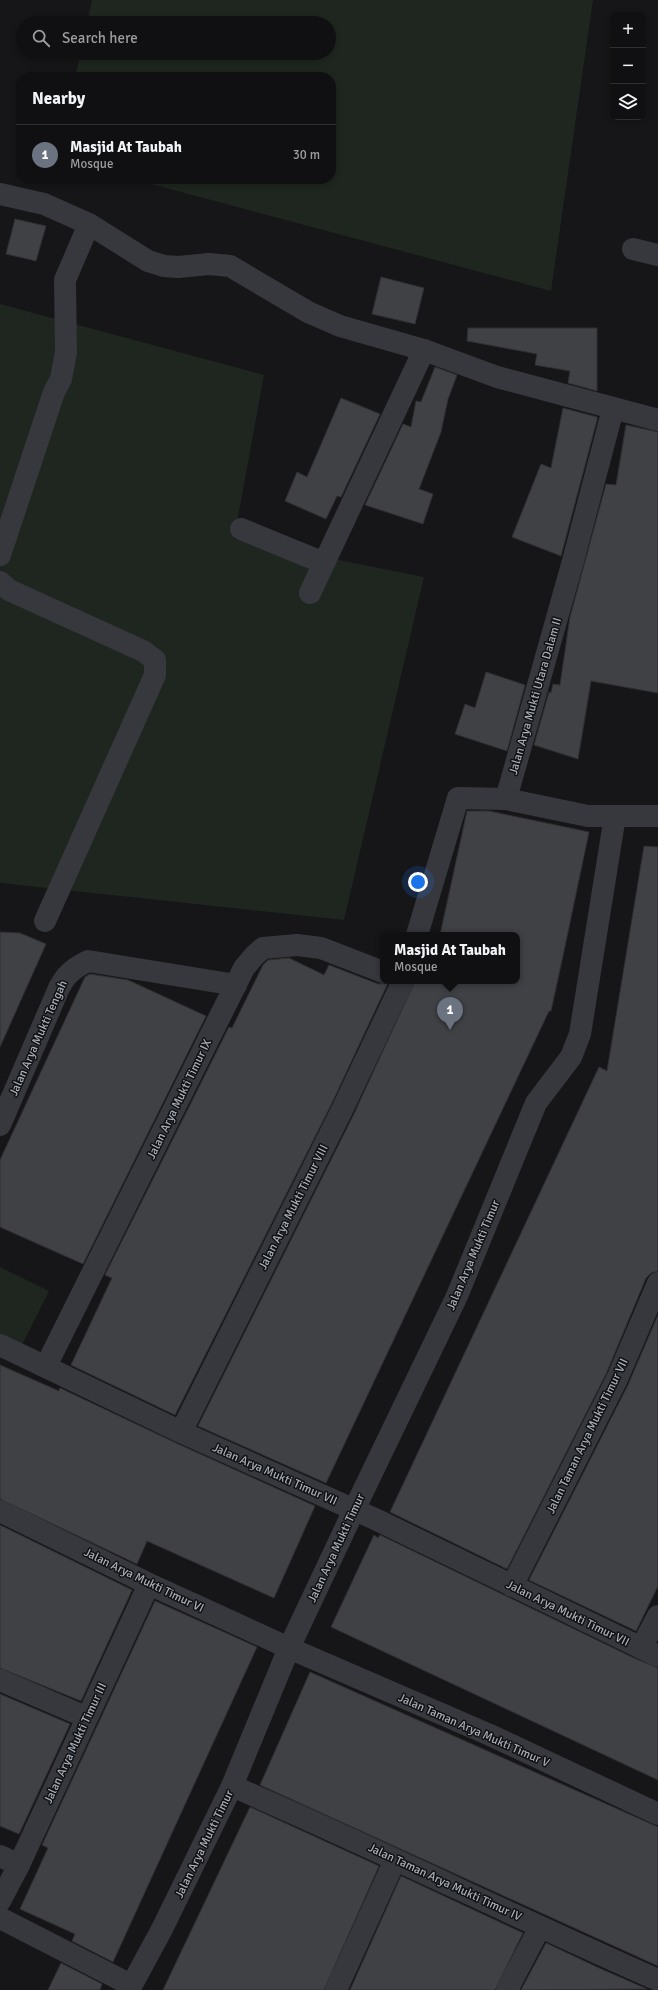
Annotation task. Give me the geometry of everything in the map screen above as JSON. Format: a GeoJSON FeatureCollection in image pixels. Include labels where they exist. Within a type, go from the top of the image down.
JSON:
{"type":"FeatureCollection","features":[{"type":"Feature","properties":{"kind":"street"},"geometry":{"type":"LineString","coordinates":[[0,194],[44,204],[89,224],[148,261],[164,266],[178,267],[209,264],[230,266],[308,312],[340,326],[424,350],[497,377],[658,420]]}},
{"type":"Feature","properties":{"kind":"street"},"geometry":{"type":"LineString","coordinates":[[0,555],[54,392],[61,379],[66,352],[64,280],[89,224]]}},
{"type":"Feature","properties":{"kind":"street"},"geometry":{"type":"LineString","coordinates":[[633,249],[658,255]]}},
{"type":"Feature","properties":{"kind":"street"},"geometry":{"type":"LineString","coordinates":[[310,593],[424,350]]}},
{"type":"Feature","properties":{"kind":"street","name":"Jalan Arya Mukti Utara Dalam II"},"geometry":{"type":"LineString","coordinates":[[506,799],[573,561],[613,409]]}},
{"type":"Feature","properties":{"kind":"street"},"geometry":{"type":"LineString","coordinates":[[241,528],[324,564]]}},
{"type":"Feature","properties":{"kind":"street"},"geometry":{"type":"LineString","coordinates":[[0,582],[9,590],[143,651],[155,660],[155,675],[45,921]]}},
{"type":"Feature","properties":{"kind":"street"},"geometry":{"type":"LineString","coordinates":[[418,932],[458,798],[506,799],[588,816],[658,816]]}},
{"type":"Feature","properties":{"kind":"street","name":"Jalan Arya Mukti Timur"},"geometry":{"type":"LineString","coordinates":[[130,1987],[166,1922],[232,1786],[289,1648],[457,1296],[536,1103],[571,1057],[580,1034],[614,816]]}},
{"type":"Feature","properties":{"kind":"street","name":"Jalan Arya Mukti Timur IX"},"geometry":{"type":"LineString","coordinates":[[46,1366],[244,968],[254,956],[263,948],[297,945],[321,948],[380,971]]}},
{"type":"Feature","properties":{"kind":"street","name":"Jalan Arya Mukti Tengah"},"geometry":{"type":"LineString","coordinates":[[0,1125],[59,988],[65,977],[73,968],[88,961],[236,985]]}},
{"type":"Feature","properties":{"kind":"street","name":"Jalan Arya Mukti Timur VIII"},"geometry":{"type":"LineString","coordinates":[[181,1432],[342,1110],[402,984]]}},
{"type":"Feature","properties":{"kind":"street","name":"Jalan Taman Arya Mukti Timur VII"},"geometry":{"type":"LineString","coordinates":[[512,1586],[617,1379],[658,1283]]}},
{"type":"Feature","properties":{"kind":"street","name":"Jalan Arya Mukti Timur VII"},"geometry":{"type":"LineString","coordinates":[[0,1345],[181,1432],[354,1510],[650,1652]]}},
{"type":"Feature","properties":{"kind":"street","name":"Jalan Arya Mukti Timur VI"},"geometry":{"type":"LineString","coordinates":[[0,1511],[149,1584],[289,1648]]}},
{"type":"Feature","properties":{"kind":"street","name":"Jalan Arya Mukti Timur III"},"geometry":{"type":"LineString","coordinates":[[0,1901],[9,1861],[86,1717],[149,1584]]}},
{"type":"Feature","properties":{"kind":"street"},"geometry":{"type":"LineString","coordinates":[[650,1652],[658,1616]]}},
{"type":"Feature","properties":{"kind":"street","name":"Jalan Taman Arya Mukti Timur V"},"geometry":{"type":"LineString","coordinates":[[289,1648],[490,1735],[658,1814]]}},
{"type":"Feature","properties":{"kind":"street"},"geometry":{"type":"LineString","coordinates":[[0,1680],[86,1717]]}},
{"type":"Feature","properties":{"kind":"street","name":"Jalan Taman Arya Mukti Timur IV"},"geometry":{"type":"LineString","coordinates":[[232,1786],[355,1840],[540,1927],[658,1980]]}},
{"type":"Feature","properties":{"kind":"street"},"geometry":{"type":"LineString","coordinates":[[336,1990],[395,1860]]}},
{"type":"Feature","properties":{"kind":"street"},"geometry":{"type":"LineString","coordinates":[[0,1918],[130,1987]]}},
{"type":"Feature","properties":{"kind":"street"},"geometry":{"type":"LineString","coordinates":[[506,1990],[540,1927]]}},
{"type":"Feature","properties":{"kind":"shaded area"},"geometry":{"type":"Polygon","coordinates":[[[92,0],[593,0],[551,291],[152,184],[336,184],[336,72],[76,72],[79,60],[336,60],[336,16],[89,16],[92,0]]]}},
{"type":"Feature","properties":{"kind":"shaded area"},"geometry":{"type":"Polygon","coordinates":[[[0,304],[264,375],[234,539],[424,577],[344,920],[0,883],[0,304]]]}},
{"type":"Feature","properties":{"kind":"shaded area"},"geometry":{"type":"Polygon","coordinates":[[[0,1267],[49,1291],[22,1345],[0,1335],[0,1267]]]}},
{"type":"Feature","properties":{"kind":"building"},"geometry":{"type":"Polygon","coordinates":[[[15,219],[46,226],[36,261],[6,254],[15,219]]]}},
{"type":"Feature","properties":{"kind":"building"},"geometry":{"type":"Polygon","coordinates":[[[381,277],[424,288],[415,324],[372,314],[381,277]]]}},
{"type":"Feature","properties":{"kind":"building"},"geometry":{"type":"Polygon","coordinates":[[[468,328],[597,328],[597,391],[568,383],[570,371],[535,365],[537,354],[467,341],[468,328]]]}},
{"type":"Feature","properties":{"kind":"building"},"geometry":{"type":"Polygon","coordinates":[[[435,367],[457,375],[448,399],[441,432],[419,489],[433,494],[423,524],[365,505],[403,424],[411,427],[416,401],[421,402],[435,367]]]}},
{"type":"Feature","properties":{"kind":"building"},"geometry":{"type":"Polygon","coordinates":[[[341,398],[380,414],[341,497],[337,496],[326,519],[285,501],[297,472],[307,477],[341,398]]]}},
{"type":"Feature","properties":{"kind":"building"},"geometry":{"type":"Polygon","coordinates":[[[563,408],[597,417],[597,420],[561,556],[512,537],[541,464],[551,468],[563,408]]]}},
{"type":"Feature","properties":{"kind":"building"},"geometry":{"type":"Polygon","coordinates":[[[626,425],[658,432],[658,693],[591,681],[578,759],[534,745],[549,692],[551,693],[553,684],[560,685],[570,617],[606,484],[616,485],[626,425]]]}},
{"type":"Feature","properties":{"kind":"building"},"geometry":{"type":"Polygon","coordinates":[[[486,672],[525,685],[507,751],[455,734],[465,704],[475,708],[486,672]]]}},
{"type":"Feature","properties":{"kind":"building"},"geometry":{"type":"Polygon","coordinates":[[[467,811],[489,811],[589,832],[551,1011],[549,1011],[326,1483],[198,1426],[353,1116],[414,984],[520,984],[520,932],[441,932],[467,811]]]}},
{"type":"Feature","properties":{"kind":"building"},"geometry":{"type":"Polygon","coordinates":[[[644,846],[658,847],[658,1271],[651,1273],[646,1278],[606,1374],[507,1569],[390,1512],[599,1067],[607,1071],[644,846]]]}},
{"type":"Feature","properties":{"kind":"building"},"geometry":{"type":"Polygon","coordinates":[[[0,932],[20,933],[46,944],[0,1047],[0,932]]]}},
{"type":"Feature","properties":{"kind":"building"},"geometry":{"type":"Polygon","coordinates":[[[289,958],[324,975],[329,965],[378,984],[388,984],[331,1105],[175,1415],[71,1365],[112,1278],[105,1275],[229,1027],[232,1028],[263,965],[268,960],[289,958]]]}},
{"type":"Feature","properties":{"kind":"building"},"geometry":{"type":"Polygon","coordinates":[[[90,974],[128,980],[206,1016],[83,1264],[0,1227],[0,1160],[85,977],[90,974]]]}},
{"type":"Feature","properties":{"kind":"building"},"geometry":{"type":"Polygon","coordinates":[[[658,1315],[658,1586],[636,1631],[529,1580],[628,1385],[658,1315]]]}},
{"type":"Feature","properties":{"kind":"building"},"geometry":{"type":"Polygon","coordinates":[[[0,1365],[59,1391],[60,1388],[315,1506],[274,1598],[147,1541],[137,1564],[0,1499],[0,1365]]]}},
{"type":"Feature","properties":{"kind":"building"},"geometry":{"type":"Polygon","coordinates":[[[0,1525],[132,1590],[81,1701],[0,1668],[0,1525]]]}},
{"type":"Feature","properties":{"kind":"building"},"geometry":{"type":"Polygon","coordinates":[[[374,1535],[378,1538],[380,1535],[636,1659],[658,1668],[658,1780],[331,1627],[374,1535]]]}},
{"type":"Feature","properties":{"kind":"building"},"geometry":{"type":"Polygon","coordinates":[[[155,1601],[257,1647],[113,1962],[72,1941],[75,1934],[20,1909],[48,1848],[42,1845],[155,1601]]]}},
{"type":"Feature","properties":{"kind":"building"},"geometry":{"type":"Polygon","coordinates":[[[310,1672],[658,1827],[658,1966],[260,1785],[310,1672]]]}},
{"type":"Feature","properties":{"kind":"building"},"geometry":{"type":"Polygon","coordinates":[[[0,1694],[70,1724],[19,1834],[0,1826],[0,1694]]]}},
{"type":"Feature","properties":{"kind":"building"},"geometry":{"type":"Polygon","coordinates":[[[250,1807],[379,1866],[324,1990],[163,1990],[250,1807]]]}},
{"type":"Feature","properties":{"kind":"building"},"geometry":{"type":"Polygon","coordinates":[[[401,1876],[523,1933],[495,1990],[350,1990],[401,1876]]]}},
{"type":"Feature","properties":{"kind":"building"},"geometry":{"type":"Polygon","coordinates":[[[546,1943],[599,1968],[647,1989],[521,1990],[546,1943]]]}},
{"type":"Feature","properties":{"kind":"building"},"geometry":{"type":"Polygon","coordinates":[[[61,1963],[102,1984],[100,1990],[48,1990],[61,1963]]]}},
{"type":"Feature","properties":{"kind":"place","name":"Masjid At Taubah"},"geometry":{"type":"Point","coordinates":[450,1030]}}]}
